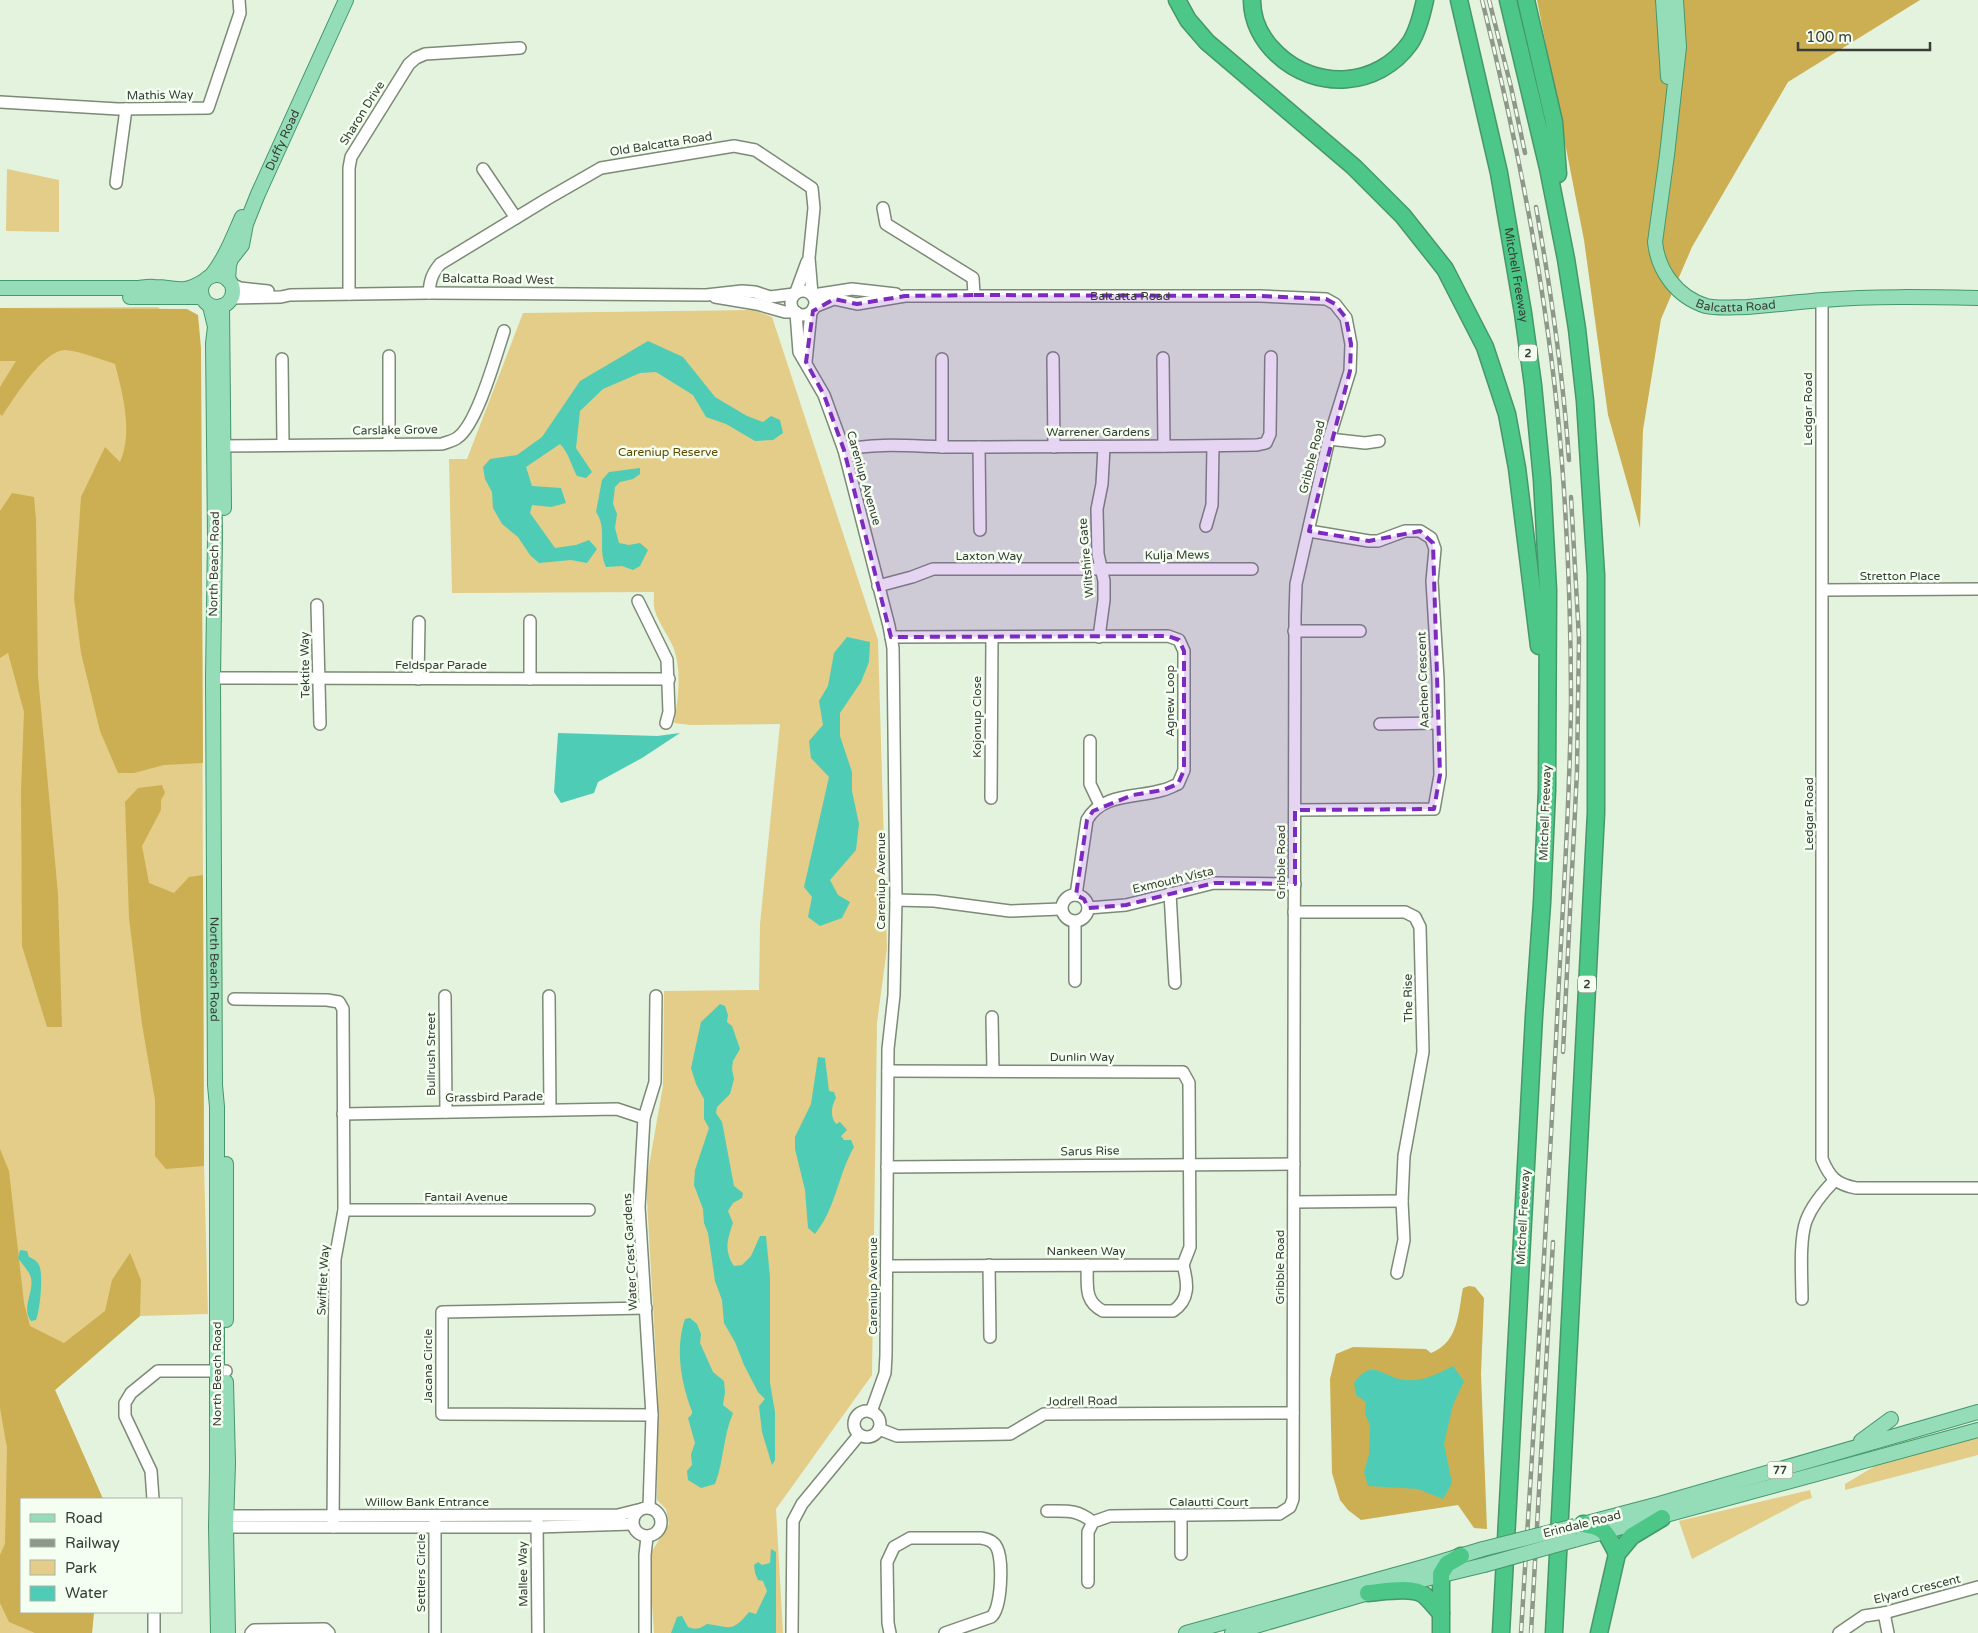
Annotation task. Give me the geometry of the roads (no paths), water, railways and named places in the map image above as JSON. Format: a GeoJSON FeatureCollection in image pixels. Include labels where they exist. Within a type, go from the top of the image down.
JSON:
{"type":"FeatureCollection","features":[{"type":"Feature","properties":{"kind":"highway"},"geometry":{"type":"LineString","coordinates":[[1177,0],[1188,20],[1208,42],[1354,167],[1403,216],[1445,269],[1473,321],[1494,369],[1507,414],[1518,477],[1547,713]]}},
{"type":"Feature","properties":{"kind":"highway"},"geometry":{"type":"LineString","coordinates":[[1252,0],[1254,16],[1264,39],[1283,60],[1304,73],[1315,77],[1338,80],[1351,80],[1366,76],[1383,69],[1394,60],[1411,42],[1422,17],[1425,0]]}},
{"type":"Feature","properties":{"kind":"highway","name":"Mitchell Freeway"},"geometry":{"type":"LineString","coordinates":[[1459,0],[1501,183],[1512,241],[1533,385],[1548,566],[1547,713],[1542,903],[1533,1026],[1501,1633]]}},
{"type":"Feature","properties":{"kind":"highway","name":"2"},"geometry":{"type":"LineString","coordinates":[[1508,0],[1548,168],[1566,259],[1585,401],[1596,575],[1596,813],[1554,1633]]}},
{"type":"Feature","properties":{"kind":"highway"},"geometry":{"type":"LineString","coordinates":[[1526,0],[1554,122],[1566,259]]}},
{"type":"Feature","properties":{"kind":"highway"},"geometry":{"type":"LineString","coordinates":[[1599,1633],[1617,1554],[1632,1536],[1662,1518]]}},
{"type":"Feature","properties":{"kind":"highway"},"geometry":{"type":"LineString","coordinates":[[1579,1525],[1601,1528],[1606,1532],[1617,1554]]}},
{"type":"Feature","properties":{"kind":"highway"},"geometry":{"type":"LineString","coordinates":[[1441,1633],[1441,1574],[1447,1564],[1461,1556]]}},
{"type":"Feature","properties":{"kind":"highway"},"geometry":{"type":"LineString","coordinates":[[1368,1594],[1417,1591],[1424,1595],[1441,1613]]}},
{"type":"Feature","properties":{"kind":"main road","name":"Duffy Road"},"geometry":{"type":"LineString","coordinates":[[207,278],[218,268],[230,244],[302,84],[336,0]]}},
{"type":"Feature","properties":{"kind":"main road","name":"Duffy Road"},"geometry":{"type":"LineString","coordinates":[[216,302],[232,288],[229,265],[242,245],[246,224],[258,194],[346,0]]}},
{"type":"Feature","properties":{"kind":"main road","name":"Balcatta Road"},"geometry":{"type":"LineString","coordinates":[[1663,0],[1670,118]]}},
{"type":"Feature","properties":{"kind":"main road","name":"Balcatta Road"},"geometry":{"type":"LineString","coordinates":[[1676,0],[1679,47],[1655,242],[1661,268],[1675,287],[1691,300],[1707,306],[1728,308],[1822,300],[1898,297],[1978,298]]}},
{"type":"Feature","properties":{"kind":"main road"},"geometry":{"type":"LineString","coordinates":[[0,288],[135,288],[153,286],[178,290],[192,288],[207,278],[220,275],[230,282]]}},
{"type":"Feature","properties":{"kind":"main road"},"geometry":{"type":"LineString","coordinates":[[207,278],[200,289],[216,302]]}},
{"type":"Feature","properties":{"kind":"main road"},"geometry":{"type":"LineString","coordinates":[[0,297],[216,302]]}},
{"type":"Feature","properties":{"kind":"main road","name":"North Beach Road"},"geometry":{"type":"LineString","coordinates":[[216,302],[213,343],[219,446],[216,536],[218,678],[215,1085],[217,1107],[221,1371],[221,1522],[218,1633]]}},
{"type":"Feature","properties":{"kind":"main road","name":"Erindale Road"},"geometry":{"type":"LineString","coordinates":[[1186,1633],[1483,1549],[1659,1504],[1978,1412]]}},
{"type":"Feature","properties":{"kind":"main road"},"geometry":{"type":"LineString","coordinates":[[1845,1450],[1872,1434],[1891,1419]]}},
{"type":"Feature","properties":{"kind":"main road","name":"Erindale Road"},"geometry":{"type":"LineString","coordinates":[[1232,1633],[1441,1574],[1484,1565],[1662,1518],[1978,1430]]}},
{"type":"Feature","properties":{"kind":"main road","name":"North Beach Road"},"geometry":{"type":"LineString","coordinates":[[221,1522],[228,1633]]}},
{"type":"Feature","properties":{"kind":"street","name":"Mathis Way"},"geometry":{"type":"LineString","coordinates":[[0,102],[126,109],[208,108],[240,13],[239,0]]}},
{"type":"Feature","properties":{"kind":"street","name":"Sharon Drive"},"geometry":{"type":"LineString","coordinates":[[349,294],[349,168],[351,156],[408,64],[425,54],[520,48]]}},
{"type":"Feature","properties":{"kind":"street"},"geometry":{"type":"LineString","coordinates":[[116,183],[126,109]]}},
{"type":"Feature","properties":{"kind":"street","name":"Old Balcatta Road"},"geometry":{"type":"LineString","coordinates":[[429,292],[433,273],[440,264],[601,168],[734,146],[755,150],[812,188],[814,208],[809,258]]}},
{"type":"Feature","properties":{"kind":"street"},"geometry":{"type":"LineString","coordinates":[[483,169],[516,218]]}},
{"type":"Feature","properties":{"kind":"street"},"geometry":{"type":"LineString","coordinates":[[883,208],[886,224],[973,278],[974,295]]}},
{"type":"Feature","properties":{"kind":"street"},"geometry":{"type":"LineString","coordinates":[[809,258],[790,302],[796,313],[803,315],[813,310]]}},
{"type":"Feature","properties":{"kind":"street"},"geometry":{"type":"LineString","coordinates":[[806,362],[815,301],[809,258]]}},
{"type":"Feature","properties":{"kind":"street","name":"Balcatta Road West"},"geometry":{"type":"LineString","coordinates":[[230,282],[240,288],[280,292],[290,295]]}},
{"type":"Feature","properties":{"kind":"street"},"geometry":{"type":"LineString","coordinates":[[795,293],[804,290],[813,294]]}},
{"type":"Feature","properties":{"kind":"street","name":"Balcatta Road"},"geometry":{"type":"LineString","coordinates":[[813,294],[852,290],[883,291],[905,296]]}},
{"type":"Feature","properties":{"kind":"street","name":"Balcatta Road West"},"geometry":{"type":"LineString","coordinates":[[216,302],[290,295],[429,292],[706,295],[742,291],[777,297],[795,293]]}},
{"type":"Feature","properties":{"kind":"street","name":"Balcatta Road West"},"geometry":{"type":"LineString","coordinates":[[706,295],[796,313]]}},
{"type":"Feature","properties":{"kind":"street","name":"Balcatta Road"},"geometry":{"type":"LineString","coordinates":[[813,310],[834,299],[857,304],[905,296],[1260,296],[1321,299],[1335,304],[1346,318]]}},
{"type":"Feature","properties":{"kind":"street","name":"Ledgar Road"},"geometry":{"type":"LineString","coordinates":[[1822,300],[1822,1159],[1827,1171],[1835,1180]]}},
{"type":"Feature","properties":{"kind":"street","name":"Careniup Avenue"},"geometry":{"type":"LineString","coordinates":[[796,313],[799,352],[824,395],[844,450],[891,637],[893,660],[896,900],[894,988],[888,1071],[886,1364],[871,1412]]}},
{"type":"Feature","properties":{"kind":"street","name":"Gribble Road"},"geometry":{"type":"LineString","coordinates":[[1293,1412],[1294,631],[1296,584],[1330,439],[1350,371],[1351,344],[1346,318]]}},
{"type":"Feature","properties":{"kind":"street","name":"Carslake Grove"},"geometry":{"type":"LineString","coordinates":[[219,446],[442,444],[457,438],[468,426],[484,389],[504,331]]}},
{"type":"Feature","properties":{"kind":"street"},"geometry":{"type":"LineString","coordinates":[[389,356],[389,444]]}},
{"type":"Feature","properties":{"kind":"street","name":"Warrener Gardens"},"geometry":{"type":"LineString","coordinates":[[844,450],[876,446],[1104,447],[1257,445],[1266,443],[1270,434],[1271,357]]}},
{"type":"Feature","properties":{"kind":"street"},"geometry":{"type":"LineString","coordinates":[[1053,358],[1054,446]]}},
{"type":"Feature","properties":{"kind":"street"},"geometry":{"type":"LineString","coordinates":[[1163,358],[1164,446]]}},
{"type":"Feature","properties":{"kind":"street"},"geometry":{"type":"LineString","coordinates":[[282,359],[283,444]]}},
{"type":"Feature","properties":{"kind":"street"},"geometry":{"type":"LineString","coordinates":[[942,359],[942,447]]}},
{"type":"Feature","properties":{"kind":"street"},"geometry":{"type":"LineString","coordinates":[[1330,439],[1365,443],[1379,440]]}},
{"type":"Feature","properties":{"kind":"street"},"geometry":{"type":"LineString","coordinates":[[1206,526],[1212,505],[1213,446]]}},
{"type":"Feature","properties":{"kind":"street"},"geometry":{"type":"LineString","coordinates":[[979,447],[980,530]]}},
{"type":"Feature","properties":{"kind":"street","name":"Wiltshire Gate"},"geometry":{"type":"LineString","coordinates":[[1099,637],[1104,600],[1102,569],[1096,535],[1096,510],[1102,484],[1104,447]]}},
{"type":"Feature","properties":{"kind":"street","name":"Aachen Crescent"},"geometry":{"type":"LineString","coordinates":[[1295,810],[1434,808],[1440,775],[1438,679],[1432,580],[1435,549],[1431,538],[1420,531],[1405,531],[1369,541],[1308,531]]}},
{"type":"Feature","properties":{"kind":"street","name":"Laxton Way"},"geometry":{"type":"LineString","coordinates":[[878,586],[933,569],[1102,569]]}},
{"type":"Feature","properties":{"kind":"street","name":"Kulja Mews"},"geometry":{"type":"LineString","coordinates":[[1102,569],[1252,569]]}},
{"type":"Feature","properties":{"kind":"street","name":"Stretton Place"},"geometry":{"type":"LineString","coordinates":[[1823,590],[1978,589]]}},
{"type":"Feature","properties":{"kind":"street"},"geometry":{"type":"LineString","coordinates":[[638,601],[667,660],[669,712],[666,723]]}},
{"type":"Feature","properties":{"kind":"street","name":"Tektite Way"},"geometry":{"type":"LineString","coordinates":[[317,605],[320,724]]}},
{"type":"Feature","properties":{"kind":"street"},"geometry":{"type":"LineString","coordinates":[[530,621],[530,679]]}},
{"type":"Feature","properties":{"kind":"street"},"geometry":{"type":"LineString","coordinates":[[418,679],[419,622]]}},
{"type":"Feature","properties":{"kind":"street"},"geometry":{"type":"LineString","coordinates":[[1294,631],[1360,631]]}},
{"type":"Feature","properties":{"kind":"street","name":"Agnew Loop"},"geometry":{"type":"LineString","coordinates":[[891,637],[1168,636],[1179,640],[1184,651],[1184,770],[1178,784],[1163,790],[1132,795],[1100,805]]}},
{"type":"Feature","properties":{"kind":"street","name":"Kojonup Close"},"geometry":{"type":"LineString","coordinates":[[991,798],[992,637]]}},
{"type":"Feature","properties":{"kind":"street","name":"Feldspar Parade"},"geometry":{"type":"LineString","coordinates":[[218,678],[669,679]]}},
{"type":"Feature","properties":{"kind":"street"},"geometry":{"type":"LineString","coordinates":[[1380,724],[1438,724]]}},
{"type":"Feature","properties":{"kind":"street"},"geometry":{"type":"LineString","coordinates":[[1076,895],[1088,820],[1093,811],[1100,805],[1090,784],[1090,741]]}},
{"type":"Feature","properties":{"kind":"street","name":"Exmouth Vista"},"geometry":{"type":"LineString","coordinates":[[1088,908],[1126,905],[1214,883],[1295,884]]}},
{"type":"Feature","properties":{"kind":"street"},"geometry":{"type":"LineString","coordinates":[[1170,893],[1175,983]]}},
{"type":"Feature","properties":{"kind":"street"},"geometry":{"type":"LineString","coordinates":[[1071,895],[1076,895],[1084,899],[1088,912],[1083,919],[1075,922],[1065,918],[1061,909],[1064,900],[1071,895]]}},
{"type":"Feature","properties":{"kind":"street"},"geometry":{"type":"LineString","coordinates":[[896,900],[934,901],[1010,911],[1061,909]]}},
{"type":"Feature","properties":{"kind":"street","name":"The Rise"},"geometry":{"type":"LineString","coordinates":[[1294,912],[1400,912],[1410,914],[1418,920],[1422,961],[1423,1052],[1404,1156],[1402,1201]]}},
{"type":"Feature","properties":{"kind":"street"},"geometry":{"type":"LineString","coordinates":[[1075,922],[1075,981]]}},
{"type":"Feature","properties":{"kind":"street","name":"Bullrush Street"},"geometry":{"type":"LineString","coordinates":[[445,996],[446,1112]]}},
{"type":"Feature","properties":{"kind":"street"},"geometry":{"type":"LineString","coordinates":[[549,996],[550,1109]]}},
{"type":"Feature","properties":{"kind":"street","name":"Water Crest Gardens"},"geometry":{"type":"LineString","coordinates":[[644,1509],[652,1415],[639,1207],[644,1118],[655,1082],[656,996]]}},
{"type":"Feature","properties":{"kind":"street","name":"Swiftlet Way"},"geometry":{"type":"LineString","coordinates":[[234,999],[336,1001],[341,1005],[344,1014],[344,1210],[336,1259],[333,1521]]}},
{"type":"Feature","properties":{"kind":"street"},"geometry":{"type":"LineString","coordinates":[[992,1017],[994,1070]]}},
{"type":"Feature","properties":{"kind":"street","name":"Dunlin Way"},"geometry":{"type":"LineString","coordinates":[[888,1071],[1183,1072],[1188,1083],[1190,1164]]}},
{"type":"Feature","properties":{"kind":"street","name":"Grassbird Parade"},"geometry":{"type":"LineString","coordinates":[[343,1114],[617,1109],[644,1118]]}},
{"type":"Feature","properties":{"kind":"street"},"geometry":{"type":"LineString","coordinates":[[1087,1265],[1088,1297],[1093,1306],[1103,1311],[1173,1311],[1182,1305],[1186,1296],[1186,1275],[1183,1265],[1190,1247],[1190,1164]]}},
{"type":"Feature","properties":{"kind":"street","name":"Sarus Rise"},"geometry":{"type":"LineString","coordinates":[[887,1167],[1294,1164]]}},
{"type":"Feature","properties":{"kind":"street"},"geometry":{"type":"LineString","coordinates":[[1802,1300],[1805,1224],[1817,1200],[1835,1180],[1856,1188],[1978,1188]]}},
{"type":"Feature","properties":{"kind":"street"},"geometry":{"type":"LineString","coordinates":[[1294,1202],[1402,1201],[1404,1240],[1397,1273]]}},
{"type":"Feature","properties":{"kind":"street","name":"Fantail Avenue"},"geometry":{"type":"LineString","coordinates":[[344,1210],[588,1210]]}},
{"type":"Feature","properties":{"kind":"street"},"geometry":{"type":"LineString","coordinates":[[989,1265],[990,1337]]}},
{"type":"Feature","properties":{"kind":"street","name":"Nankeen Way"},"geometry":{"type":"LineString","coordinates":[[887,1266],[1183,1265]]}},
{"type":"Feature","properties":{"kind":"street","name":"Jacana Circle"},"geometry":{"type":"LineString","coordinates":[[646,1308],[442,1312],[442,1414],[652,1415]]}},
{"type":"Feature","properties":{"kind":"street"},"geometry":{"type":"LineString","coordinates":[[153,1498],[151,1471],[126,1416],[125,1403],[131,1393],[158,1371],[221,1371]]}},
{"type":"Feature","properties":{"kind":"street"},"geometry":{"type":"LineString","coordinates":[[862,1412],[871,1412],[880,1421],[879,1429],[873,1436],[859,1435],[854,1427],[855,1418],[862,1412]]}},
{"type":"Feature","properties":{"kind":"street","name":"Jodrell Road"},"geometry":{"type":"LineString","coordinates":[[879,1429],[897,1436],[1010,1434],[1044,1414],[1293,1412]]}},
{"type":"Feature","properties":{"kind":"street","name":"Calautti Court"},"geometry":{"type":"LineString","coordinates":[[1093,1522],[1110,1516],[1274,1515],[1287,1510],[1293,1499],[1293,1412]]}},
{"type":"Feature","properties":{"kind":"street"},"geometry":{"type":"LineString","coordinates":[[792,1633],[794,1521],[802,1504],[859,1435]]}},
{"type":"Feature","properties":{"kind":"street"},"geometry":{"type":"LineString","coordinates":[[644,1509],[658,1512],[662,1521],[656,1534],[647,1536],[638,1533],[632,1524],[634,1514],[644,1509]]}},
{"type":"Feature","properties":{"kind":"street","name":"Willow Bank Entrance"},"geometry":{"type":"LineString","coordinates":[[537,1521],[618,1515],[644,1509]]}},
{"type":"Feature","properties":{"kind":"street"},"geometry":{"type":"LineString","coordinates":[[1047,1511],[1081,1513],[1093,1522],[1088,1532],[1088,1582]]}},
{"type":"Feature","properties":{"kind":"street"},"geometry":{"type":"LineString","coordinates":[[1181,1516],[1181,1554]]}},
{"type":"Feature","properties":{"kind":"street","name":"Settlers Circle"},"geometry":{"type":"LineString","coordinates":[[434,1632],[435,1521]]}},
{"type":"Feature","properties":{"kind":"street","name":"Willow Bank Entrance"},"geometry":{"type":"LineString","coordinates":[[221,1522],[537,1521],[632,1524]]}},
{"type":"Feature","properties":{"kind":"street","name":"Mallee Way"},"geometry":{"type":"LineString","coordinates":[[537,1521],[538,1633]]}},
{"type":"Feature","properties":{"kind":"street"},"geometry":{"type":"LineString","coordinates":[[645,1633],[644,1570],[647,1536]]}},
{"type":"Feature","properties":{"kind":"street"},"geometry":{"type":"LineString","coordinates":[[890,1633],[888,1623],[887,1562],[894,1547],[910,1538],[981,1538],[992,1541],[997,1547],[999,1557],[1000,1591],[998,1608],[991,1617],[944,1633]]}},
{"type":"Feature","properties":{"kind":"street","name":"Elyard Crescent"},"geometry":{"type":"LineString","coordinates":[[1839,1633],[1864,1616],[1884,1613],[1978,1587]]}},
{"type":"Feature","properties":{"kind":"street"},"geometry":{"type":"LineString","coordinates":[[154,1613],[154,1633]]}},
{"type":"Feature","properties":{"kind":"street"},"geometry":{"type":"LineString","coordinates":[[1884,1613],[1888,1633]]}},
{"type":"Feature","properties":{"kind":"street"},"geometry":{"type":"LineString","coordinates":[[251,1633],[254,1630],[325,1629],[329,1633]]}},
{"type":"Feature","properties":{"kind":"water"},"geometry":{"type":"Polygon","coordinates":[[[648,341],[683,357],[715,397],[747,416],[763,422],[771,416],[780,420],[783,433],[773,440],[755,441],[726,424],[706,417],[693,395],[656,372],[640,373],[603,389],[580,411],[576,448],[592,472],[586,478],[577,476],[568,455],[560,444],[526,467],[532,486],[561,488],[566,503],[551,507],[532,505],[530,513],[555,548],[576,545],[589,540],[597,549],[587,563],[571,560],[539,563],[530,555],[518,537],[502,524],[493,508],[492,492],[485,479],[483,467],[490,459],[517,455],[542,437],[580,381],[648,341]]]}},
{"type":"Feature","properties":{"kind":"water"},"geometry":{"type":"Polygon","coordinates":[[[640,468],[640,474],[633,479],[620,482],[615,487],[613,504],[617,514],[615,528],[619,543],[629,545],[640,543],[648,550],[640,566],[633,570],[622,566],[606,567],[602,553],[600,519],[596,512],[602,480],[609,472],[640,468]]]}},
{"type":"Feature","properties":{"kind":"water"},"geometry":{"type":"Polygon","coordinates":[[[847,637],[870,642],[869,662],[861,682],[840,713],[840,736],[852,772],[852,791],[859,824],[856,850],[830,880],[838,895],[850,902],[842,918],[820,926],[808,917],[812,897],[804,887],[829,777],[811,758],[809,741],[823,725],[819,701],[828,686],[834,653],[847,637]]]}},
{"type":"Feature","properties":{"kind":"water"},"geometry":{"type":"Polygon","coordinates":[[[558,733],[657,736],[680,733],[642,758],[598,782],[594,793],[561,803],[554,792],[558,733]]]}},
{"type":"Feature","properties":{"kind":"water"},"geometry":{"type":"Polygon","coordinates":[[[720,1004],[725,1006],[728,1015],[727,1022],[732,1026],[740,1049],[733,1061],[734,1079],[730,1094],[717,1107],[716,1113],[722,1122],[734,1186],[743,1193],[742,1198],[733,1203],[728,1211],[733,1223],[728,1240],[728,1250],[734,1266],[742,1265],[751,1256],[760,1236],[766,1236],[770,1277],[770,1383],[775,1412],[775,1460],[772,1465],[762,1432],[759,1406],[765,1399],[758,1392],[724,1323],[722,1300],[715,1281],[703,1209],[694,1185],[695,1170],[709,1128],[704,1119],[704,1099],[696,1084],[691,1068],[701,1022],[720,1004]]]}},
{"type":"Feature","properties":{"kind":"water"},"geometry":{"type":"Polygon","coordinates":[[[818,1057],[825,1058],[829,1091],[834,1092],[836,1098],[832,1108],[833,1118],[836,1124],[840,1122],[847,1130],[841,1136],[844,1140],[851,1140],[854,1147],[828,1213],[815,1234],[808,1228],[805,1190],[795,1149],[795,1137],[811,1104],[818,1057]]]}},
{"type":"Feature","properties":{"kind":"water"},"geometry":{"type":"Polygon","coordinates":[[[20,1250],[27,1251],[29,1257],[37,1262],[41,1273],[39,1309],[36,1320],[31,1321],[28,1316],[27,1306],[31,1289],[31,1278],[18,1258],[20,1250]]]}},
{"type":"Feature","properties":{"kind":"water"},"geometry":{"type":"Polygon","coordinates":[[[690,1318],[697,1324],[701,1334],[700,1343],[713,1372],[724,1381],[723,1405],[733,1413],[715,1484],[701,1488],[688,1480],[687,1471],[692,1465],[691,1454],[695,1443],[688,1418],[692,1411],[682,1377],[680,1342],[685,1319],[690,1318]]]}},
{"type":"Feature","properties":{"kind":"water"},"geometry":{"type":"Polygon","coordinates":[[[1453,1366],[1464,1381],[1453,1405],[1444,1444],[1452,1483],[1443,1499],[1418,1489],[1368,1486],[1364,1472],[1369,1454],[1370,1425],[1365,1414],[1366,1402],[1356,1395],[1354,1383],[1367,1371],[1378,1371],[1405,1380],[1418,1380],[1430,1377],[1453,1366]]]}},
{"type":"Feature","properties":{"kind":"water"},"geometry":{"type":"Polygon","coordinates":[[[771,1549],[776,1552],[776,1633],[671,1633],[677,1617],[682,1616],[688,1627],[695,1629],[707,1624],[730,1627],[739,1623],[749,1612],[756,1614],[767,1591],[763,1581],[758,1580],[754,1565],[758,1562],[762,1565],[770,1563],[771,1549]]]}},
{"type":"Feature","properties":{"kind":"railway"},"geometry":{"type":"LineString","coordinates":[[1482,0],[1521,172],[1550,346],[1562,463],[1570,612],[1571,702],[1566,850],[1521,1633]]}},
{"type":"Feature","properties":{"kind":"railway"},"geometry":{"type":"LineString","coordinates":[[1489,0],[1525,153]]}},
{"type":"Feature","properties":{"kind":"railway"},"geometry":{"type":"LineString","coordinates":[[1536,207],[1556,333],[1569,460]]}},
{"type":"Feature","properties":{"kind":"railway"},"geometry":{"type":"LineString","coordinates":[[1563,1052],[1577,771],[1579,638],[1571,497]]}},
{"type":"Feature","properties":{"kind":"railway"},"geometry":{"type":"LineString","coordinates":[[1531,1633],[1553,1242]]}},
{"type":"Feature","properties":{"kind":"park label","name":"Careniup Reserve"},"geometry":{"type":"Point","coordinates":[668,452]}}]}
